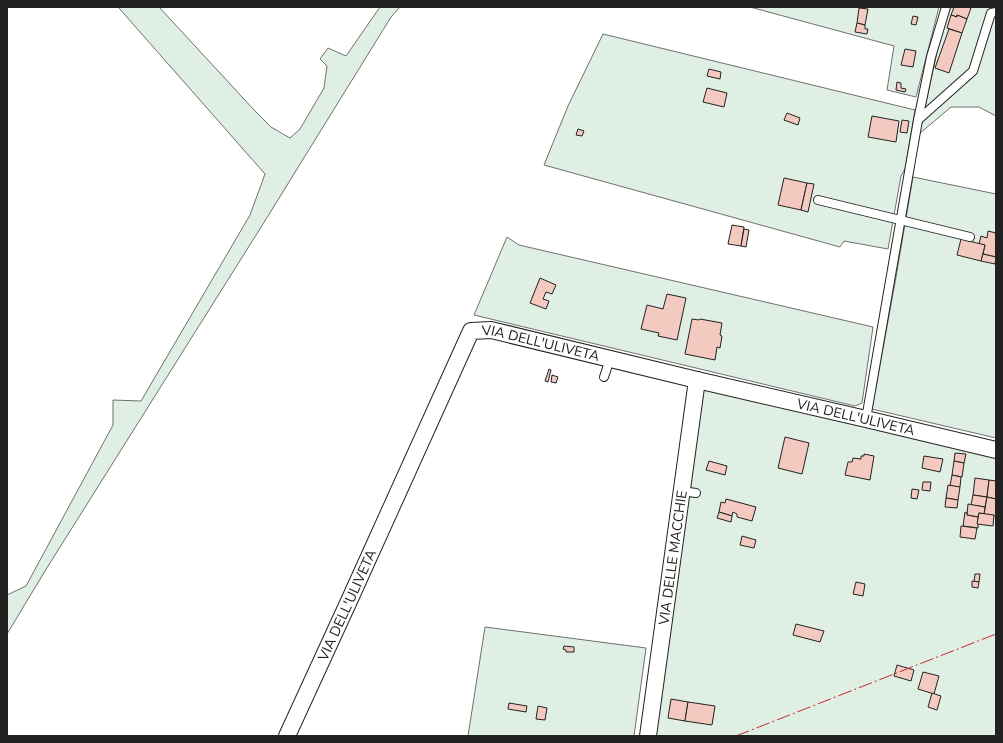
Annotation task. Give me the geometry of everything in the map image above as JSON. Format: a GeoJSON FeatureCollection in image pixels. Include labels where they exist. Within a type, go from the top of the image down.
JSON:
{"type":"FeatureCollection","features":[{"type":"Feature","properties":{"kind":"street","name":"VIA DELL'ULIVETA"},"geometry":{"type":"LineString","coordinates":[[288,736],[471,331],[491,330],[996,450]]}},
{"type":"Feature","properties":{"kind":"street","name":"VIA DELLE MACCHIE"},"geometry":{"type":"LineString","coordinates":[[648,736],[689,492],[697,380]]}},
{"type":"Feature","properties":{"kind":"lane"},"geometry":{"type":"LineString","coordinates":[[866,419],[918,120],[931,57],[946,7]]}},
{"type":"Feature","properties":{"kind":"lane"},"geometry":{"type":"LineString","coordinates":[[918,120],[973,71],[991,13],[996,12]]}},
{"type":"Feature","properties":{"kind":"lane"},"geometry":{"type":"LineString","coordinates":[[818,200],[970,237]]}},
{"type":"Feature","properties":{"kind":"lane"},"geometry":{"type":"LineString","coordinates":[[604,377],[610,359]]}},
{"type":"Feature","properties":{"kind":"green space"},"geometry":{"type":"Polygon","coordinates":[[[118,7],[159,7],[271,127],[290,138],[300,129],[324,88],[327,66],[320,59],[328,48],[346,56],[380,7],[400,7],[391,17],[7,634],[7,595],[26,586],[113,425],[113,400],[141,401],[250,215],[265,174],[118,7]]]}},
{"type":"Feature","properties":{"kind":"green space"},"geometry":{"type":"Polygon","coordinates":[[[750,7],[939,7],[916,97],[887,90],[894,46],[750,7]]]}},
{"type":"Feature","properties":{"kind":"green space"},"geometry":{"type":"Polygon","coordinates":[[[947,7],[996,7],[996,116],[979,107],[951,107],[919,134],[947,7]]]}},
{"type":"Feature","properties":{"kind":"green space"},"geometry":{"type":"Polygon","coordinates":[[[603,34],[915,110],[905,169],[901,176],[888,249],[844,241],[840,247],[544,165],[568,106],[603,34]]]}},
{"type":"Feature","properties":{"kind":"green space"},"geometry":{"type":"Polygon","coordinates":[[[913,177],[996,194],[996,438],[872,409],[913,177]]]}},
{"type":"Feature","properties":{"kind":"green space"},"geometry":{"type":"Polygon","coordinates":[[[507,237],[519,245],[873,327],[862,403],[855,406],[474,315],[507,237]]]}},
{"type":"Feature","properties":{"kind":"green space"},"geometry":{"type":"Polygon","coordinates":[[[708,383],[996,448],[996,736],[653,736],[700,393],[708,383]]]}},
{"type":"Feature","properties":{"kind":"green space"},"geometry":{"type":"Polygon","coordinates":[[[485,627],[646,648],[634,736],[468,736],[485,627]]]}},
{"type":"Feature","properties":{"kind":"building"},"geometry":{"type":"Polygon","coordinates":[[[954,7],[971,8],[967,19],[957,15],[957,17],[951,15],[954,7]]]}},
{"type":"Feature","properties":{"kind":"building"},"geometry":{"type":"Polygon","coordinates":[[[859,8],[868,9],[865,25],[857,23],[859,8]]]}},
{"type":"Feature","properties":{"kind":"building"},"geometry":{"type":"Polygon","coordinates":[[[951,15],[957,17],[957,15],[967,19],[962,33],[947,28],[951,15]]]}},
{"type":"Feature","properties":{"kind":"building"},"geometry":{"type":"Polygon","coordinates":[[[913,16],[918,17],[916,25],[911,24],[913,16]]]}},
{"type":"Feature","properties":{"kind":"building"},"geometry":{"type":"Polygon","coordinates":[[[857,23],[865,25],[865,29],[868,29],[867,34],[855,32],[857,23]]]}},
{"type":"Feature","properties":{"kind":"building"},"geometry":{"type":"Polygon","coordinates":[[[949,29],[962,33],[949,73],[935,68],[949,29]]]}},
{"type":"Feature","properties":{"kind":"building"},"geometry":{"type":"Polygon","coordinates":[[[905,49],[916,51],[913,67],[901,65],[905,49]]]}},
{"type":"Feature","properties":{"kind":"building"},"geometry":{"type":"Polygon","coordinates":[[[709,69],[721,72],[720,79],[707,76],[709,69]]]}},
{"type":"Feature","properties":{"kind":"building"},"geometry":{"type":"Polygon","coordinates":[[[897,82],[901,83],[901,88],[906,89],[905,92],[896,90],[897,82]]]}},
{"type":"Feature","properties":{"kind":"building"},"geometry":{"type":"Polygon","coordinates":[[[707,88],[727,93],[724,107],[703,102],[707,88]]]}},
{"type":"Feature","properties":{"kind":"building"},"geometry":{"type":"Polygon","coordinates":[[[787,113],[800,118],[798,125],[784,120],[787,113]]]}},
{"type":"Feature","properties":{"kind":"building"},"geometry":{"type":"Polygon","coordinates":[[[872,116],[899,121],[896,142],[868,137],[872,116]]]}},
{"type":"Feature","properties":{"kind":"building"},"geometry":{"type":"Polygon","coordinates":[[[902,120],[909,121],[907,133],[900,132],[902,120]]]}},
{"type":"Feature","properties":{"kind":"building"},"geometry":{"type":"Polygon","coordinates":[[[578,129],[584,131],[582,136],[576,135],[578,129]]]}},
{"type":"Feature","properties":{"kind":"building"},"geometry":{"type":"Polygon","coordinates":[[[784,178],[807,183],[801,210],[778,205],[784,178]]]}},
{"type":"Feature","properties":{"kind":"building"},"geometry":{"type":"Polygon","coordinates":[[[807,183],[814,184],[808,212],[801,210],[807,183]]]}},
{"type":"Feature","properties":{"kind":"building"},"geometry":{"type":"Polygon","coordinates":[[[732,225],[744,227],[741,246],[728,244],[732,225]]]}},
{"type":"Feature","properties":{"kind":"building"},"geometry":{"type":"Polygon","coordinates":[[[744,229],[749,230],[746,247],[741,246],[744,229]]]}},
{"type":"Feature","properties":{"kind":"building"},"geometry":{"type":"Polygon","coordinates":[[[988,231],[996,233],[996,257],[983,254],[985,245],[979,244],[981,236],[987,238],[988,231]]]}},
{"type":"Feature","properties":{"kind":"building"},"geometry":{"type":"Polygon","coordinates":[[[961,239],[985,245],[981,261],[957,255],[961,239]]]}},
{"type":"Feature","properties":{"kind":"building"},"geometry":{"type":"Polygon","coordinates":[[[983,254],[996,257],[995,264],[981,261],[983,254]]]}},
{"type":"Feature","properties":{"kind":"building"},"geometry":{"type":"Polygon","coordinates":[[[540,278],[556,285],[552,294],[546,292],[543,299],[549,301],[546,309],[530,303],[540,278]]]}},
{"type":"Feature","properties":{"kind":"building"},"geometry":{"type":"Polygon","coordinates":[[[667,294],[686,298],[677,340],[658,336],[659,333],[641,329],[647,305],[663,309],[667,294]]]}},
{"type":"Feature","properties":{"kind":"building"},"geometry":{"type":"Polygon","coordinates":[[[692,319],[722,323],[720,348],[717,347],[715,360],[685,354],[692,319]]]}},
{"type":"Feature","properties":{"kind":"building"},"geometry":{"type":"Polygon","coordinates":[[[549,369],[551,370],[548,382],[545,381],[549,369]]]}},
{"type":"Feature","properties":{"kind":"building"},"geometry":{"type":"Polygon","coordinates":[[[552,375],[558,377],[556,383],[551,382],[552,375]]]}},
{"type":"Feature","properties":{"kind":"building"},"geometry":{"type":"Polygon","coordinates":[[[785,437],[809,443],[802,474],[778,468],[785,437]]]}},
{"type":"Feature","properties":{"kind":"building"},"geometry":{"type":"Polygon","coordinates":[[[955,453],[966,454],[964,463],[954,461],[955,453]]]}},
{"type":"Feature","properties":{"kind":"building"},"geometry":{"type":"Polygon","coordinates":[[[864,454],[874,456],[870,480],[845,475],[848,462],[852,462],[853,458],[861,459],[861,456],[864,456],[864,454]]]}},
{"type":"Feature","properties":{"kind":"building"},"geometry":{"type":"Polygon","coordinates":[[[924,456],[943,459],[940,472],[922,468],[924,456]]]}},
{"type":"Feature","properties":{"kind":"building"},"geometry":{"type":"Polygon","coordinates":[[[709,461],[727,466],[725,475],[706,470],[709,461]]]}},
{"type":"Feature","properties":{"kind":"building"},"geometry":{"type":"Polygon","coordinates":[[[954,461],[964,463],[962,477],[952,475],[954,461]]]}},
{"type":"Feature","properties":{"kind":"building"},"geometry":{"type":"Polygon","coordinates":[[[952,475],[961,477],[960,487],[950,486],[952,475]]]}},
{"type":"Feature","properties":{"kind":"building"},"geometry":{"type":"Polygon","coordinates":[[[975,478],[989,480],[987,497],[973,495],[975,478]]]}},
{"type":"Feature","properties":{"kind":"building"},"geometry":{"type":"Polygon","coordinates":[[[989,480],[996,481],[996,499],[987,497],[989,480]]]}},
{"type":"Feature","properties":{"kind":"building"},"geometry":{"type":"Polygon","coordinates":[[[923,482],[931,482],[930,491],[922,490],[923,482]]]}},
{"type":"Feature","properties":{"kind":"building"},"geometry":{"type":"Polygon","coordinates":[[[948,485],[960,487],[958,500],[946,498],[948,485]]]}},
{"type":"Feature","properties":{"kind":"building"},"geometry":{"type":"Polygon","coordinates":[[[912,489],[919,490],[917,499],[911,498],[912,489]]]}},
{"type":"Feature","properties":{"kind":"building"},"geometry":{"type":"Polygon","coordinates":[[[973,495],[987,497],[985,507],[971,505],[973,495]]]}},
{"type":"Feature","properties":{"kind":"building"},"geometry":{"type":"Polygon","coordinates":[[[987,497],[996,499],[996,516],[984,514],[987,497]]]}},
{"type":"Feature","properties":{"kind":"building"},"geometry":{"type":"Polygon","coordinates":[[[946,498],[958,500],[957,508],[945,507],[946,498]]]}},
{"type":"Feature","properties":{"kind":"building"},"geometry":{"type":"Polygon","coordinates":[[[726,499],[756,507],[752,521],[737,517],[737,514],[733,512],[732,516],[719,512],[721,502],[725,503],[726,499]]]}},
{"type":"Feature","properties":{"kind":"building"},"geometry":{"type":"Polygon","coordinates":[[[968,504],[985,507],[984,514],[979,513],[978,517],[967,515],[968,504]]]}},
{"type":"Feature","properties":{"kind":"building"},"geometry":{"type":"Polygon","coordinates":[[[719,512],[732,516],[731,522],[717,518],[719,512]]]}},
{"type":"Feature","properties":{"kind":"building"},"geometry":{"type":"Polygon","coordinates":[[[965,512],[967,515],[978,517],[978,528],[963,526],[965,512]]]}},
{"type":"Feature","properties":{"kind":"building"},"geometry":{"type":"Polygon","coordinates":[[[979,513],[994,515],[993,526],[977,524],[979,513]]]}},
{"type":"Feature","properties":{"kind":"building"},"geometry":{"type":"Polygon","coordinates":[[[961,526],[977,528],[975,539],[960,537],[961,526]]]}},
{"type":"Feature","properties":{"kind":"building"},"geometry":{"type":"Polygon","coordinates":[[[742,536],[756,540],[754,548],[740,545],[742,536]]]}},
{"type":"Feature","properties":{"kind":"building"},"geometry":{"type":"Polygon","coordinates":[[[975,574],[980,574],[979,582],[974,582],[975,574]]]}},
{"type":"Feature","properties":{"kind":"building"},"geometry":{"type":"Polygon","coordinates":[[[972,581],[979,582],[978,588],[972,587],[972,581]]]}},
{"type":"Feature","properties":{"kind":"building"},"geometry":{"type":"Polygon","coordinates":[[[856,582],[865,584],[863,596],[853,594],[856,582]]]}},
{"type":"Feature","properties":{"kind":"building"},"geometry":{"type":"Polygon","coordinates":[[[796,624],[824,631],[820,642],[793,635],[796,624]]]}},
{"type":"Feature","properties":{"kind":"building"},"geometry":{"type":"Polygon","coordinates":[[[564,646],[574,647],[574,652],[566,652],[566,650],[563,649],[564,646]]]}},
{"type":"Feature","properties":{"kind":"building"},"geometry":{"type":"Polygon","coordinates":[[[897,665],[914,670],[911,681],[894,676],[897,665]]]}},
{"type":"Feature","properties":{"kind":"building"},"geometry":{"type":"Polygon","coordinates":[[[923,672],[939,676],[934,694],[918,689],[923,672]]]}},
{"type":"Feature","properties":{"kind":"building"},"geometry":{"type":"Polygon","coordinates":[[[932,693],[941,696],[937,710],[928,707],[932,693]]]}},
{"type":"Feature","properties":{"kind":"building"},"geometry":{"type":"Polygon","coordinates":[[[671,699],[688,702],[685,721],[668,718],[671,699]]]}},
{"type":"Feature","properties":{"kind":"building"},"geometry":{"type":"Polygon","coordinates":[[[688,702],[715,706],[712,725],[685,721],[688,702]]]}},
{"type":"Feature","properties":{"kind":"building"},"geometry":{"type":"Polygon","coordinates":[[[509,703],[527,706],[526,712],[508,709],[509,703]]]}},
{"type":"Feature","properties":{"kind":"building"},"geometry":{"type":"Polygon","coordinates":[[[538,706],[547,708],[545,720],[536,719],[538,706]]]}},
{"type":"Feature","properties":{"kind":"power"},"geometry":{"type":"LineString","coordinates":[[736,736],[996,634]]}}]}
